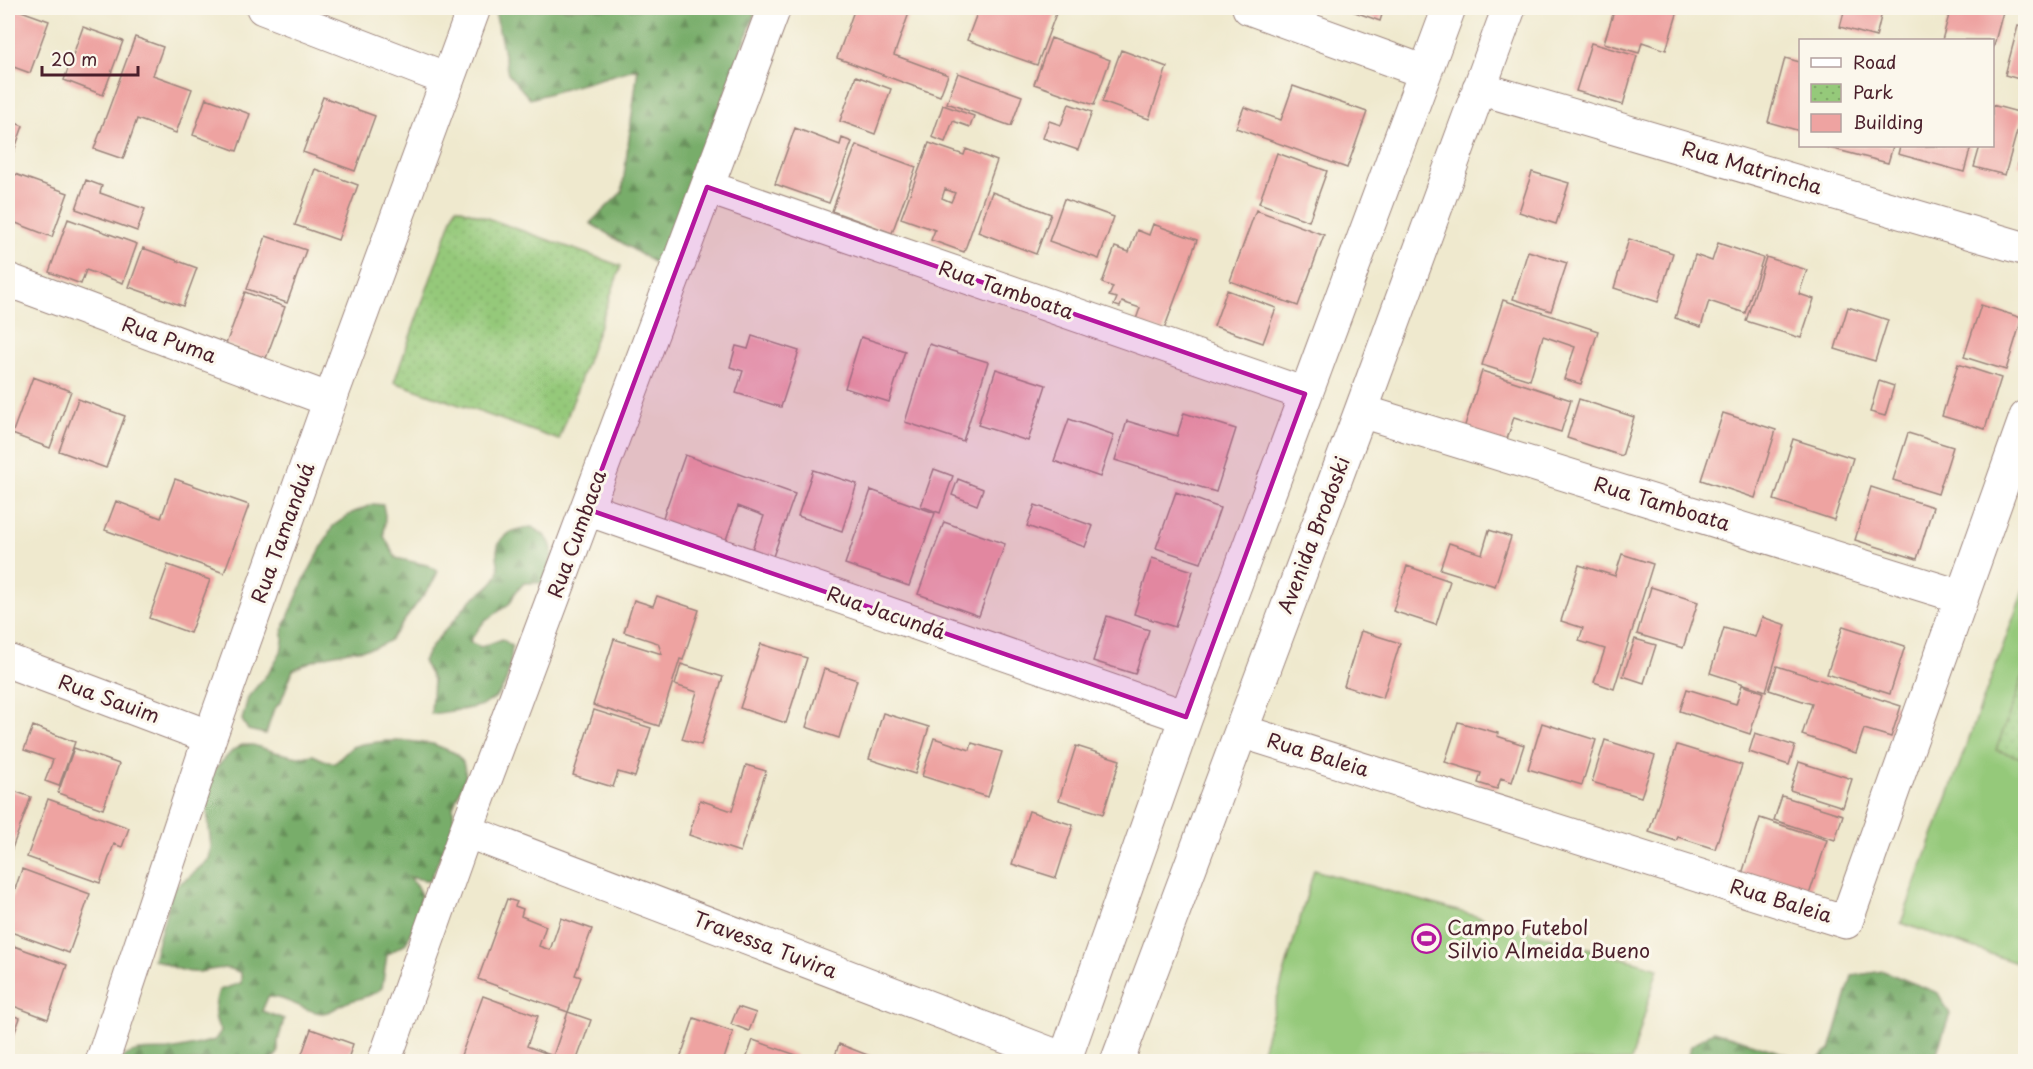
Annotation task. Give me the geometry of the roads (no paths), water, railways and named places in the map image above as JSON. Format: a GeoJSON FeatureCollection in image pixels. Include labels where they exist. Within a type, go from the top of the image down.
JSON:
{"type":"FeatureCollection","features":[{"type":"Feature","properties":{"kind":"street"},"geometry":{"type":"LineString","coordinates":[[263,8],[447,79]]}},
{"type":"Feature","properties":{"kind":"street","name":"Rua Tamanduá"},"geometry":{"type":"LineString","coordinates":[[102,1062],[210,737],[330,400],[474,8]]}},
{"type":"Feature","properties":{"kind":"street","name":"Rua Cumbaca"},"geometry":{"type":"LineString","coordinates":[[384,1062],[466,831],[774,8]]}},
{"type":"Feature","properties":{"kind":"street"},"geometry":{"type":"LineString","coordinates":[[1249,8],[1425,72]]}},
{"type":"Feature","properties":{"kind":"street"},"geometry":{"type":"LineString","coordinates":[[1064,1060],[1186,717],[1449,8]]}},
{"type":"Feature","properties":{"kind":"street","name":"Avenida Brodoski"},"geometry":{"type":"LineString","coordinates":[[1117,1062],[1509,8]]}},
{"type":"Feature","properties":{"kind":"street","name":"Rua Matrincha"},"geometry":{"type":"LineString","coordinates":[[1479,88],[2025,249]]}},
{"type":"Feature","properties":{"kind":"street","name":"Rua Tamboata"},"geometry":{"type":"LineString","coordinates":[[707,187],[1305,394]]}},
{"type":"Feature","properties":{"kind":"street","name":"Rua Puma"},"geometry":{"type":"LineString","coordinates":[[8,280],[330,400]]}},
{"type":"Feature","properties":{"kind":"street","name":"Rua Tamboata"},"geometry":{"type":"LineString","coordinates":[[1361,411],[1962,597]]}},
{"type":"Feature","properties":{"kind":"street","name":"Rua Baleia"},"geometry":{"type":"LineString","coordinates":[[1240,731],[1846,922],[2025,417]]}},
{"type":"Feature","properties":{"kind":"street","name":"Rua Jacundá"},"geometry":{"type":"LineString","coordinates":[[587,509],[1186,717]]}},
{"type":"Feature","properties":{"kind":"street","name":"Rua Sauim"},"geometry":{"type":"LineString","coordinates":[[8,662],[210,737]]}},
{"type":"Feature","properties":{"kind":"street","name":"Travessa Tuvira"},"geometry":{"type":"LineString","coordinates":[[466,831],[1064,1060]]}},
{"type":"Feature","properties":{"kind":"place","name":"Campo Futebol Silvio Almeida Bueno"},"geometry":{"type":"Point","coordinates":[1426,939]}}]}
